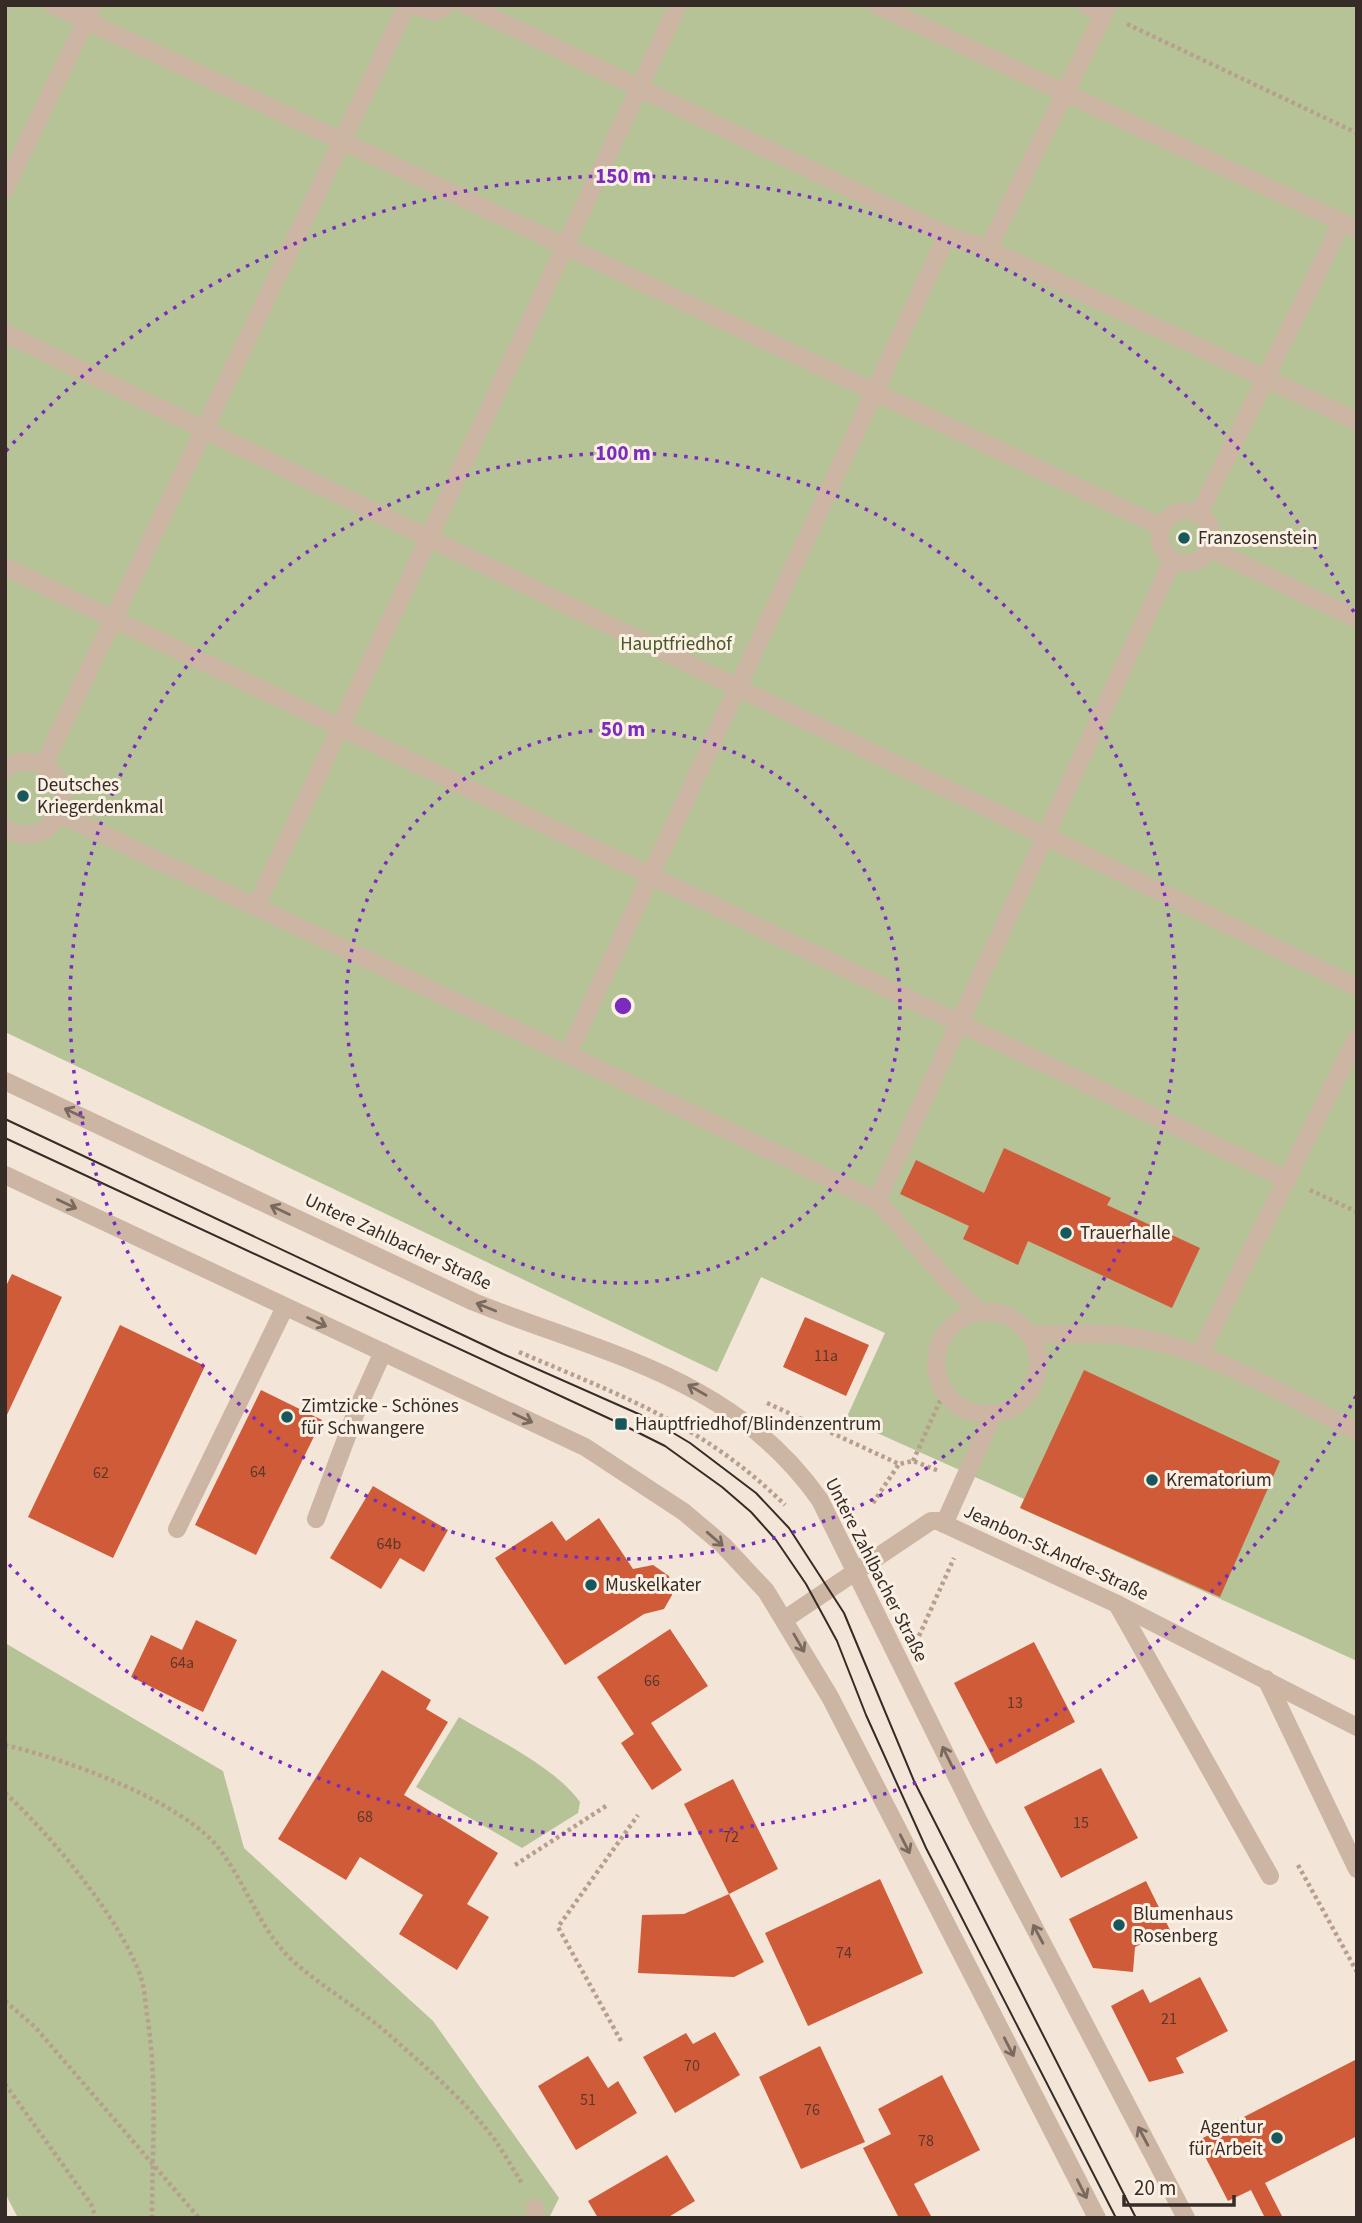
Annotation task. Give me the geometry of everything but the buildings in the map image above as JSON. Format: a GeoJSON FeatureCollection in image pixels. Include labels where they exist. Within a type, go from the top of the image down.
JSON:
{"type":"FeatureCollection","features":[{"type":"Feature","properties":{"kind":"street"},"geometry":{"type":"LineString","coordinates":[[53,5],[89,13],[340,141],[1162,527]]}},
{"type":"Feature","properties":{"kind":"street"},"geometry":{"type":"LineString","coordinates":[[43,766],[340,141],[409,5],[436,12],[447,5]]}},
{"type":"Feature","properties":{"kind":"street"},"geometry":{"type":"LineString","coordinates":[[466,5],[947,236],[988,248],[1357,421]]}},
{"type":"Feature","properties":{"kind":"street"},"geometry":{"type":"LineString","coordinates":[[257,907],[678,5]]}},
{"type":"Feature","properties":{"kind":"street"},"geometry":{"type":"LineString","coordinates":[[877,5],[1350,225],[1267,379],[1199,514]]}},
{"type":"Feature","properties":{"kind":"street"},"geometry":{"type":"LineString","coordinates":[[988,248],[1106,9],[1086,5]]}},
{"type":"Feature","properties":{"kind":"street"},"geometry":{"type":"LineString","coordinates":[[5,189],[89,13]]}},
{"type":"Feature","properties":{"kind":"street"},"geometry":{"type":"LineString","coordinates":[[568,1054],[947,236]]}},
{"type":"Feature","properties":{"kind":"street"},"geometry":{"type":"LineString","coordinates":[[5,333],[1357,987]]}},
{"type":"Feature","properties":{"kind":"street"},"geometry":{"type":"LineString","coordinates":[[1191,511],[1199,514],[1212,533],[1209,548],[1198,560],[1181,562],[1173,559],[1163,549],[1162,527],[1174,514],[1191,511]]}},
{"type":"Feature","properties":{"kind":"street"},"geometry":{"type":"LineString","coordinates":[[1209,548],[1357,619]]}},
{"type":"Feature","properties":{"kind":"street"},"geometry":{"type":"LineString","coordinates":[[877,1201],[1047,838],[1173,559]]}},
{"type":"Feature","properties":{"kind":"street"},"geometry":{"type":"LineString","coordinates":[[5,567],[1287,1180]]}},
{"type":"Feature","properties":{"kind":"street"},"geometry":{"type":"LineString","coordinates":[[5,769],[21,762],[43,766],[58,781],[62,792],[60,814],[43,831],[19,834],[6,831]]}},
{"type":"Feature","properties":{"kind":"street"},"geometry":{"type":"LineString","coordinates":[[60,814],[877,1201],[903,1227],[951,1288],[981,1312]]}},
{"type":"Feature","properties":{"kind":"street"},"geometry":{"type":"LineString","coordinates":[[1200,1354],[1357,1037]]}},
{"type":"Feature","properties":{"kind":"street","name":"Untere Zahlbacher Straße"},"geometry":{"type":"LineString","coordinates":[[5,1081],[474,1302],[545,1330],[630,1357],[708,1397],[776,1449],[805,1478],[820,1500],[977,1818],[1186,2218]]}},
{"type":"Feature","properties":{"kind":"street"},"geometry":{"type":"LineString","coordinates":[[5,1175],[585,1447],[684,1512],[723,1545],[766,1591],[830,1697],[1097,2218]]}},
{"type":"Feature","properties":{"kind":"street"},"geometry":{"type":"LineString","coordinates":[[177,1529],[285,1307]]}},
{"type":"Feature","properties":{"kind":"street"},"geometry":{"type":"LineString","coordinates":[[981,1312],[1009,1316],[1030,1334],[1038,1359],[1034,1385],[1017,1405],[993,1415],[966,1410],[944,1392],[937,1376],[936,1359],[941,1342],[950,1328],[965,1317],[981,1312]]}},
{"type":"Feature","properties":{"kind":"street"},"geometry":{"type":"LineString","coordinates":[[1030,1334],[1125,1336],[1200,1354],[1357,1431]]}},
{"type":"Feature","properties":{"kind":"street"},"geometry":{"type":"LineString","coordinates":[[316,1518],[356,1412],[383,1352]]}},
{"type":"Feature","properties":{"kind":"street"},"geometry":{"type":"LineString","coordinates":[[944,1524],[993,1415]]}},
{"type":"Feature","properties":{"kind":"street","name":"Jeanbon-St.Andre-Straße"},"geometry":{"type":"LineString","coordinates":[[785,1619],[931,1521],[965,1533],[1116,1604],[1357,1727]]}},
{"type":"Feature","properties":{"kind":"street"},"geometry":{"type":"LineString","coordinates":[[1116,1604],[1270,1875]]}},
{"type":"Feature","properties":{"kind":"street"},"geometry":{"type":"LineString","coordinates":[[1266,1679],[1357,1869]]}},
{"type":"Feature","properties":{"kind":"path"},"geometry":{"type":"LineString","coordinates":[[1106,9],[1357,133]]}},
{"type":"Feature","properties":{"kind":"path"},"geometry":{"type":"LineString","coordinates":[[1287,1180],[1357,1212]]}},
{"type":"Feature","properties":{"kind":"path"},"geometry":{"type":"LineString","coordinates":[[514,1350],[661,1412],[746,1469],[791,1511]]}},
{"type":"Feature","properties":{"kind":"path"},"geometry":{"type":"LineString","coordinates":[[914,1461],[944,1392]]}},
{"type":"Feature","properties":{"kind":"path"},"geometry":{"type":"LineString","coordinates":[[763,1401],[899,1464],[914,1461],[963,1482]]}},
{"type":"Feature","properties":{"kind":"path"},"geometry":{"type":"LineString","coordinates":[[873,1503],[899,1464]]}},
{"type":"Feature","properties":{"kind":"path"},"geometry":{"type":"LineString","coordinates":[[917,1639],[965,1533]]}},
{"type":"Feature","properties":{"kind":"path"},"geometry":{"type":"LineString","coordinates":[[5,1745],[103,1778],[178,1812],[201,1830],[220,1850],[268,1930],[292,1960],[385,2032],[494,2139],[536,2213]]}},
{"type":"Feature","properties":{"kind":"path"},"geometry":{"type":"LineString","coordinates":[[5,1793],[58,1852],[114,1924],[142,1978],[150,2029],[156,2118],[152,2165],[152,2218]]}},
{"type":"Feature","properties":{"kind":"path"},"geometry":{"type":"LineString","coordinates":[[515,1865],[606,1807]]}},
{"type":"Feature","properties":{"kind":"path"},"geometry":{"type":"LineString","coordinates":[[621,2041],[558,1927],[638,1815]]}},
{"type":"Feature","properties":{"kind":"path"},"geometry":{"type":"LineString","coordinates":[[1293,1856],[1357,1972]]}},
{"type":"Feature","properties":{"kind":"path"},"geometry":{"type":"LineString","coordinates":[[5,2001],[35,2027],[199,2218]]}},
{"type":"Feature","properties":{"kind":"path"},"geometry":{"type":"LineString","coordinates":[[5,2084],[91,2204],[96,2218]]}},
{"type":"Feature","properties":{"kind":"green space","name":"Hauptfriedhof"},"geometry":{"type":"Polygon","coordinates":[[[5,5],[1357,5],[1357,1661],[1020,1508],[1024,1499],[846,1419],[885,1333],[761,1277],[717,1372],[5,1032],[5,5]]]}},
{"type":"Feature","properties":{"kind":"green space"},"geometry":{"type":"Polygon","coordinates":[[[5,1643],[223,1771],[244,1848],[433,2021],[559,2198],[549,2218],[18,2218],[5,2193],[5,1643]]]}},
{"type":"Feature","properties":{"kind":"green space"},"geometry":{"type":"Polygon","coordinates":[[[459,1717],[556,1777],[580,1802],[578,1813],[522,1848],[416,1787],[459,1717]]]}},
{"type":"Feature","properties":{"kind":"tram line"},"geometry":{"type":"LineString","coordinates":[[5,1119],[503,1354],[650,1419],[690,1443],[756,1493],[789,1528],[844,1613],[914,1781],[1136,2218]]}},
{"type":"Feature","properties":{"kind":"tram line"},"geometry":{"type":"LineString","coordinates":[[5,1138],[665,1446],[722,1487],[751,1512],[776,1540],[806,1584],[837,1641],[866,1715],[926,1848],[1116,2218]]}},
{"type":"Feature","properties":{"kind":"place","name":"Franzosenstein"},"geometry":{"type":"Point","coordinates":[1184,538]}},
{"type":"Feature","properties":{"kind":"place","name":"Deutsches Kriegerdenkmal"},"geometry":{"type":"Point","coordinates":[23,796]}},
{"type":"Feature","properties":{"kind":"place","name":"Trauerhalle"},"geometry":{"type":"Point","coordinates":[1066,1233]}},
{"type":"Feature","properties":{"kind":"place","name":"Zimtzicke - Schönes für Schwangere"},"geometry":{"type":"Point","coordinates":[287,1417]}},
{"type":"Feature","properties":{"kind":"place","name":"Hauptfriedhof/Blindenzentrum"},"geometry":{"type":"Point","coordinates":[621,1424]}},
{"type":"Feature","properties":{"kind":"place","name":"Krematorium"},"geometry":{"type":"Point","coordinates":[1152,1480]}},
{"type":"Feature","properties":{"kind":"place","name":"Muskelkater"},"geometry":{"type":"Point","coordinates":[591,1585]}},
{"type":"Feature","properties":{"kind":"place","name":"Blumenhaus Rosenberg"},"geometry":{"type":"Point","coordinates":[1119,1925]}},
{"type":"Feature","properties":{"kind":"place","name":"Agentur für Arbeit"},"geometry":{"type":"Point","coordinates":[1277,2138]}}]}
